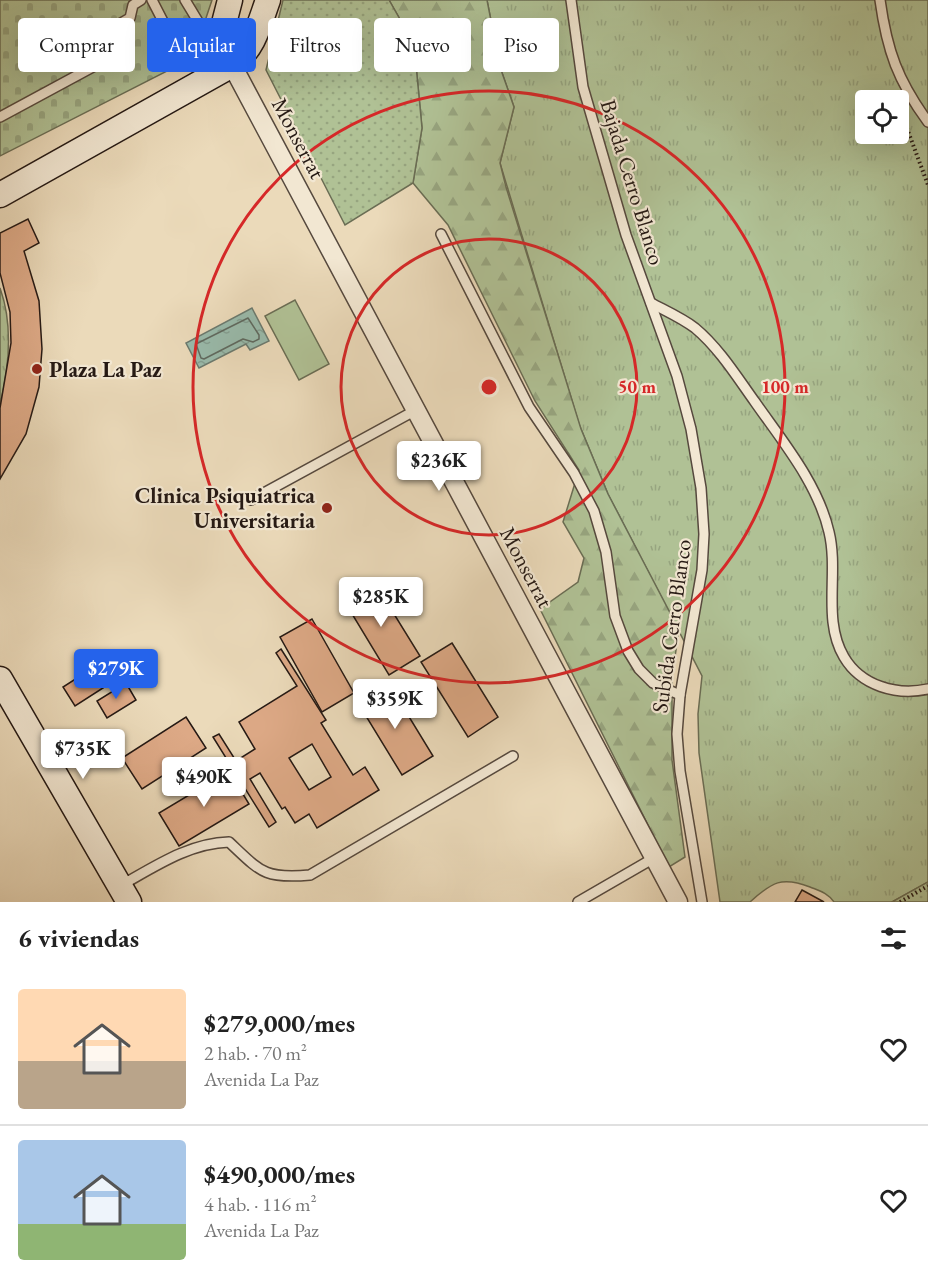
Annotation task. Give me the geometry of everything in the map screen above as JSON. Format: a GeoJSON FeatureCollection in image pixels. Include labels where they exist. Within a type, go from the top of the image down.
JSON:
{"type":"FeatureCollection","features":[{"type":"Feature","properties":{"kind":"main road"},"geometry":{"type":"LineString","coordinates":[[225,18],[230,0]]}},
{"type":"Feature","properties":{"kind":"main road"},"geometry":{"type":"LineString","coordinates":[[256,34],[268,0]]}},
{"type":"Feature","properties":{"kind":"main road"},"geometry":{"type":"LineString","coordinates":[[0,195],[220,72]]}},
{"type":"Feature","properties":{"kind":"main road"},"geometry":{"type":"LineString","coordinates":[[0,679],[125,894]]}},
{"type":"Feature","properties":{"kind":"street","name":"Monserrat"},"geometry":{"type":"LineString","coordinates":[[236,72],[678,902]]}},
{"type":"Feature","properties":{"kind":"lane"},"geometry":{"type":"LineString","coordinates":[[0,117],[102,62],[111,28],[130,18],[133,5],[141,0]]}},
{"type":"Feature","properties":{"kind":"lane"},"geometry":{"type":"LineString","coordinates":[[152,0],[161,18]]}},
{"type":"Feature","properties":{"kind":"lane"},"geometry":{"type":"LineString","coordinates":[[185,0],[196,18]]}},
{"type":"Feature","properties":{"kind":"lane","name":"Bajada Cerro Blanco"},"geometry":{"type":"LineString","coordinates":[[571,0],[583,87],[626,235],[651,303]]}},
{"type":"Feature","properties":{"kind":"lane"},"geometry":{"type":"LineString","coordinates":[[880,0],[897,74],[928,122]]}},
{"type":"Feature","properties":{"kind":"lane"},"geometry":{"type":"LineString","coordinates":[[441,234],[529,407],[574,473],[594,511],[606,552],[615,616],[628,651],[639,669],[653,683],[680,695]]}},
{"type":"Feature","properties":{"kind":"lane"},"geometry":{"type":"LineString","coordinates":[[651,303],[682,319],[707,340],[760,410],[812,488],[829,531],[834,630],[845,659],[856,672],[881,687],[894,691],[928,689]]}},
{"type":"Feature","properties":{"kind":"lane","name":"Subida Cerro Blanco"},"geometry":{"type":"LineString","coordinates":[[651,303],[686,409],[703,509],[702,570],[680,695],[677,750],[702,902]]}},
{"type":"Feature","properties":{"kind":"lane"},"geometry":{"type":"LineString","coordinates":[[251,500],[416,410]]}},
{"type":"Feature","properties":{"kind":"lane"},"geometry":{"type":"LineString","coordinates":[[125,894],[165,860],[208,842],[229,842],[260,871],[282,877],[310,874],[513,756]]}},
{"type":"Feature","properties":{"kind":"lane"},"geometry":{"type":"LineString","coordinates":[[578,902],[654,858]]}},
{"type":"Feature","properties":{"kind":"path"},"geometry":{"type":"LineString","coordinates":[[909,135],[928,185]]}},
{"type":"Feature","properties":{"kind":"path"},"geometry":{"type":"LineString","coordinates":[[900,902],[928,886]]}},
{"type":"Feature","properties":{"kind":"green space"},"geometry":{"type":"Polygon","coordinates":[[[0,0],[212,0],[206,18],[147,18],[147,72],[165,72],[0,156],[0,0]]]}},
{"type":"Feature","properties":{"kind":"green space"},"geometry":{"type":"Polygon","coordinates":[[[283,0],[389,0],[399,18],[374,18],[374,72],[417,72],[422,128],[413,183],[345,225],[266,70],[268,62],[268,72],[362,72],[362,18],[279,18],[283,0]]]}},
{"type":"Feature","properties":{"kind":"green space"},"geometry":{"type":"Polygon","coordinates":[[[389,0],[487,0],[490,18],[483,18],[483,72],[502,72],[514,107],[500,163],[506,187],[581,429],[608,494],[679,630],[672,677],[672,760],[685,857],[669,867],[540,609],[578,582],[584,558],[563,522],[579,470],[535,401],[448,225],[413,183],[422,128],[417,72],[471,72],[471,18],[399,18],[389,0]]]}},
{"type":"Feature","properties":{"kind":"green space"},"geometry":{"type":"Polygon","coordinates":[[[487,0],[928,0],[928,882],[892,902],[834,902],[826,894],[817,890],[785,882],[771,886],[750,902],[720,902],[699,753],[698,714],[702,676],[608,494],[579,424],[500,163],[514,107],[502,72],[559,72],[559,18],[490,18],[487,0]]]}},
{"type":"Feature","properties":{"kind":"green space","name":"Plaza La Paz"},"geometry":{"type":"Polygon","coordinates":[[[0,288],[7,316],[8,346],[6,376],[0,405],[0,288]]]}},
{"type":"Feature","properties":{"kind":"green space"},"geometry":{"type":"Polygon","coordinates":[[[295,300],[329,364],[299,380],[265,316],[295,300]]]}},
{"type":"Feature","properties":{"kind":"green space"},"geometry":{"type":"Polygon","coordinates":[[[928,882],[928,902],[892,902],[928,882]]]}},
{"type":"Feature","properties":{"kind":"water"},"geometry":{"type":"Polygon","coordinates":[[[252,308],[269,341],[250,350],[246,344],[199,368],[186,343],[252,308]]]}},
{"type":"Feature","properties":{"kind":"building"},"geometry":{"type":"Polygon","coordinates":[[[28,219],[39,243],[24,251],[39,301],[42,349],[39,387],[26,434],[0,479],[0,408],[11,343],[10,312],[0,273],[0,233],[28,219]]]}},
{"type":"Feature","properties":{"kind":"building"},"geometry":{"type":"Polygon","coordinates":[[[373,580],[420,656],[389,675],[343,599],[373,580]]]}},
{"type":"Feature","properties":{"kind":"building"},"geometry":{"type":"Polygon","coordinates":[[[312,619],[354,693],[322,712],[280,637],[312,619]]]}},
{"type":"Feature","properties":{"kind":"building"},"geometry":{"type":"Polygon","coordinates":[[[452,643],[498,717],[468,737],[421,662],[452,643]]]}},
{"type":"Feature","properties":{"kind":"building"},"geometry":{"type":"Polygon","coordinates":[[[281,649],[326,720],[321,723],[353,775],[365,767],[379,790],[317,828],[309,814],[295,823],[285,807],[282,809],[260,773],[250,779],[276,822],[269,827],[213,737],[219,734],[236,761],[255,749],[239,722],[297,686],[276,653],[281,649]],[[312,744],[289,758],[309,790],[331,777],[312,744]]]}},
{"type":"Feature","properties":{"kind":"building"},"geometry":{"type":"Polygon","coordinates":[[[91,669],[103,688],[75,706],[63,687],[91,669]]]}},
{"type":"Feature","properties":{"kind":"building"},"geometry":{"type":"Polygon","coordinates":[[[126,683],[136,700],[107,718],[97,701],[126,683]]]}},
{"type":"Feature","properties":{"kind":"building"},"geometry":{"type":"Polygon","coordinates":[[[389,684],[433,756],[402,775],[358,703],[389,684]]]}},
{"type":"Feature","properties":{"kind":"building"},"geometry":{"type":"Polygon","coordinates":[[[186,717],[206,748],[142,789],[122,758],[186,717]]]}},
{"type":"Feature","properties":{"kind":"building"},"geometry":{"type":"Polygon","coordinates":[[[229,771],[249,804],[179,846],[159,813],[229,771]]]}},
{"type":"Feature","properties":{"kind":"building"},"geometry":{"type":"Polygon","coordinates":[[[802,890],[824,902],[795,902],[802,890]]]}},
{"type":"Feature","properties":{"kind":"place","name":"Plaza La Paz"},"geometry":{"type":"Point","coordinates":[37,369]}},
{"type":"Feature","properties":{"kind":"place","name":"Clinica Psiquiatrica Universitaria"},"geometry":{"type":"Point","coordinates":[327,508]}}]}
